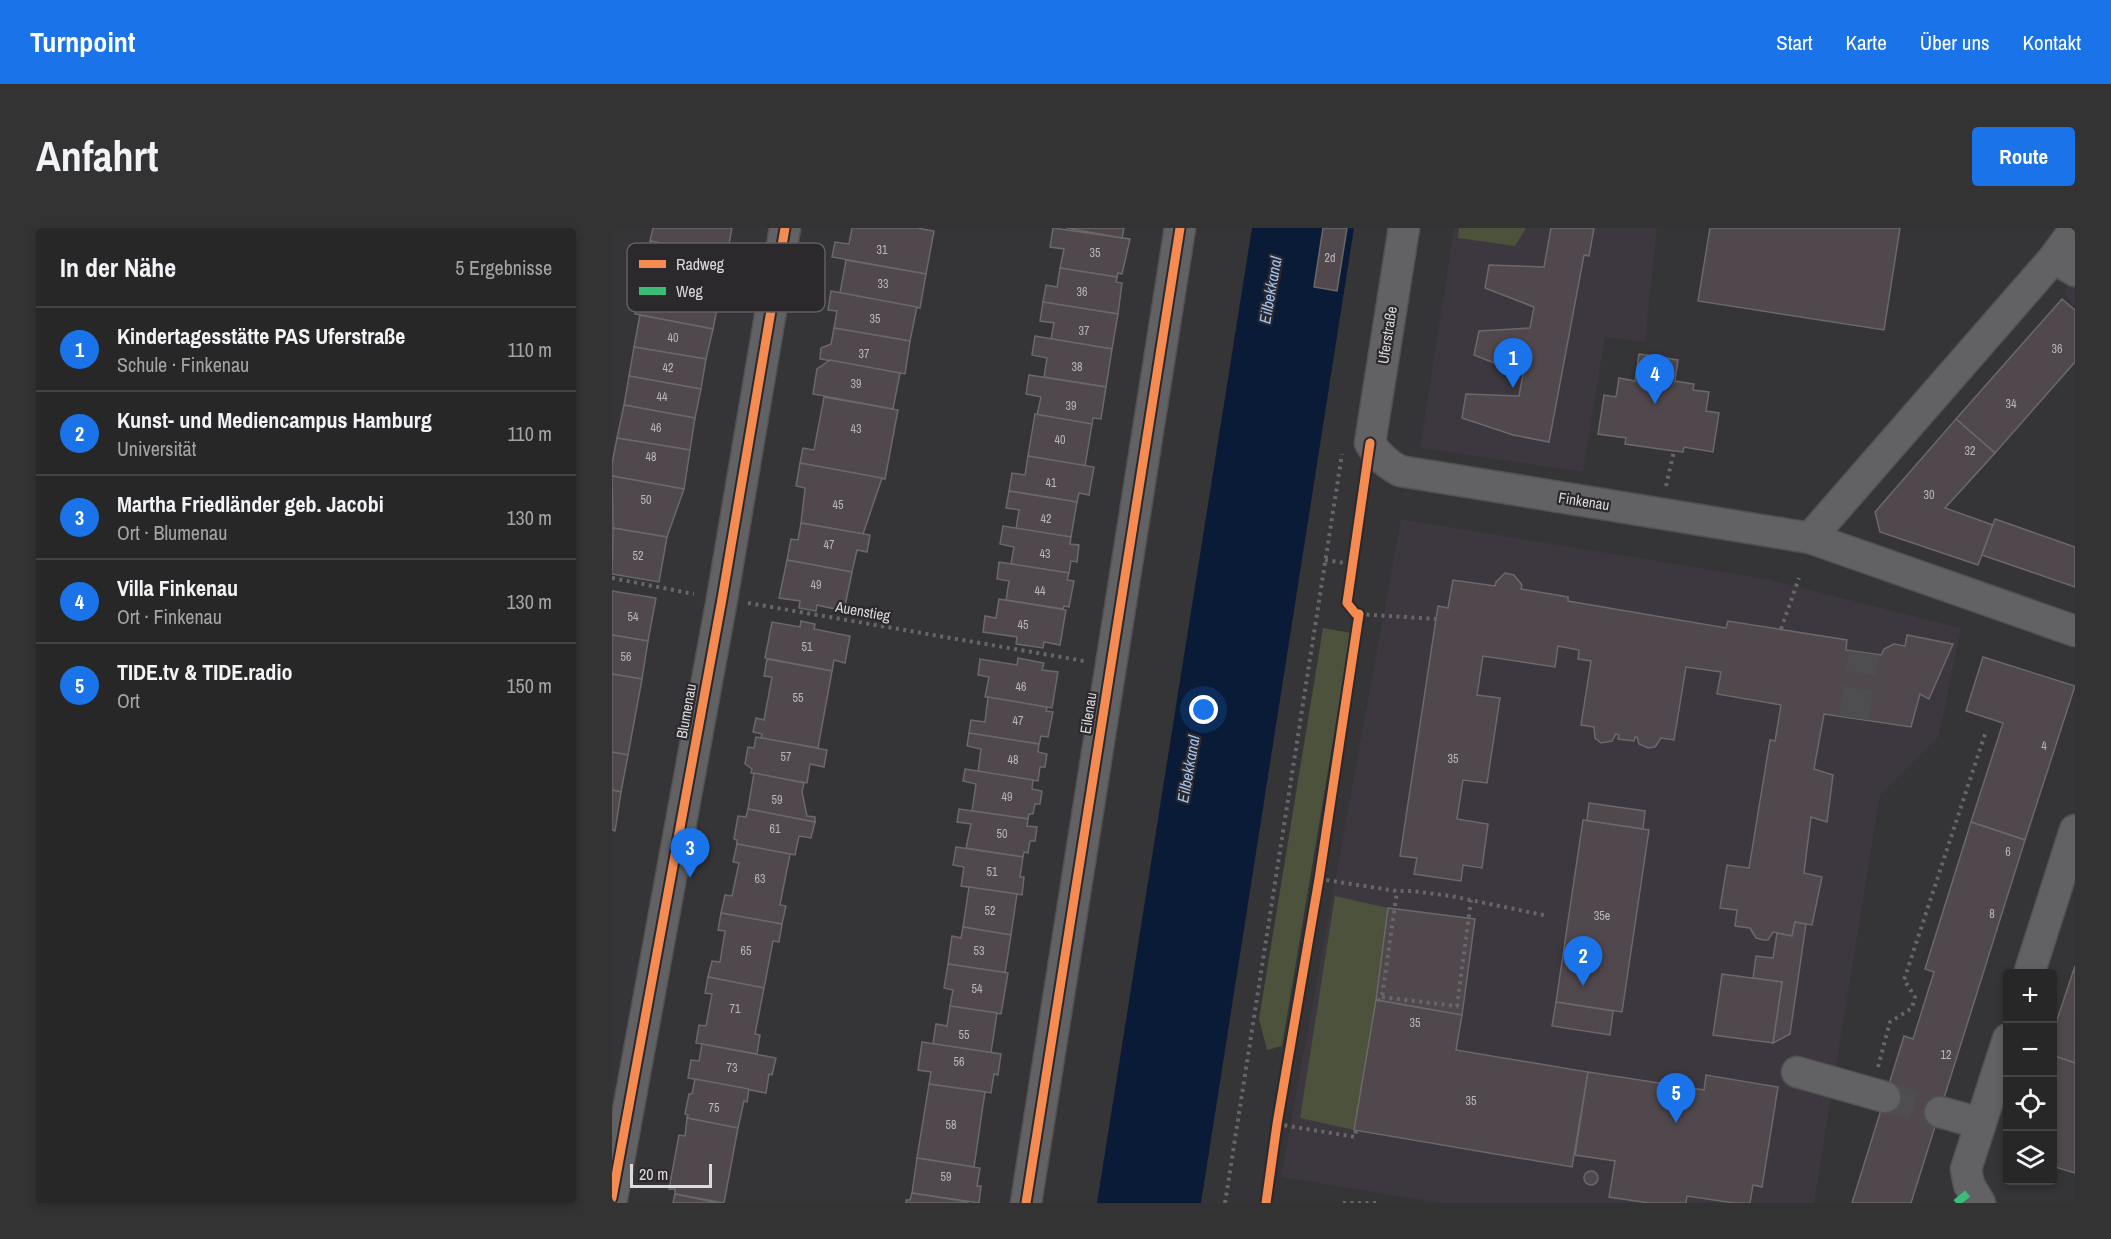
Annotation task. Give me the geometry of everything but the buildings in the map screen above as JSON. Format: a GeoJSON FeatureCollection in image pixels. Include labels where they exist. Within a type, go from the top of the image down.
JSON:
{"type":"FeatureCollection","features":[{"type":"Feature","properties":{"kind":"street","name":"Blumenau"},"geometry":{"type":"LineString","coordinates":[[782,243],[785,228]]}},
{"type":"Feature","properties":{"kind":"street","name":"Eilenau"},"geometry":{"type":"LineString","coordinates":[[1026,1203],[1180,228]]}},
{"type":"Feature","properties":{"kind":"street","name":"Uferstraße"},"geometry":{"type":"LineString","coordinates":[[1357,444],[1404,228]]}},
{"type":"Feature","properties":{"kind":"street"},"geometry":{"type":"LineString","coordinates":[[1810,538],[2012,307],[2064,265],[2075,229]]}},
{"type":"Feature","properties":{"kind":"street","name":"Blumenau"},"geometry":{"type":"LineString","coordinates":[[612,1198],[722,599],[771,312]]}},
{"type":"Feature","properties":{"kind":"street","name":"Finkenau"},"geometry":{"type":"LineString","coordinates":[[1357,444],[1400,471],[1810,538],[2075,631]]}},
{"type":"Feature","properties":{"kind":"street"},"geometry":{"type":"LineString","coordinates":[[2031,969],[2075,830]]}},
{"type":"Feature","properties":{"kind":"street"},"geometry":{"type":"LineString","coordinates":[[1980,1203],[1971,1191],[1966,1174],[2003,1051]]}},
{"type":"Feature","properties":{"kind":"street"},"geometry":{"type":"LineString","coordinates":[[1797,1072],[1878,1095]]}},
{"type":"Feature","properties":{"kind":"street"},"geometry":{"type":"LineString","coordinates":[[1940,1112],[1980,1123]]}},
{"type":"Feature","properties":{"kind":"path"},"geometry":{"type":"LineString","coordinates":[[1225,1203],[1325,560],[1357,444]]}},
{"type":"Feature","properties":{"kind":"path"},"geometry":{"type":"LineString","coordinates":[[1666,489],[1674,451]]}},
{"type":"Feature","properties":{"kind":"path"},"geometry":{"type":"LineString","coordinates":[[1325,560],[1352,564]]}},
{"type":"Feature","properties":{"kind":"path"},"geometry":{"type":"LineString","coordinates":[[1781,629],[1798,578]]}},
{"type":"Feature","properties":{"kind":"path"},"geometry":{"type":"LineString","coordinates":[[1359,614],[1436,620]]}},
{"type":"Feature","properties":{"kind":"path"},"geometry":{"type":"LineString","coordinates":[[1878,1095],[1890,1022],[1912,1008],[1915,997],[1904,980],[1985,734]]}},
{"type":"Feature","properties":{"kind":"path"},"geometry":{"type":"LineString","coordinates":[[1319,879],[1471,900],[1548,916]]}},
{"type":"Feature","properties":{"kind":"path"},"geometry":{"type":"LineString","coordinates":[[1397,891],[1380,999],[1457,1006],[1471,900]]}},
{"type":"Feature","properties":{"kind":"path"},"geometry":{"type":"LineString","coordinates":[[1277,1124],[1355,1137],[1356,1130]]}},
{"type":"Feature","properties":{"kind":"path"},"geometry":{"type":"LineString","coordinates":[[1343,1203],[1378,1203]]}},
{"type":"Feature","properties":{"kind":"shaded area"},"geometry":{"type":"Polygon","coordinates":[[[1454,228],[1657,228],[1645,342],[1605,337],[1583,472],[1420,448],[1454,228]]]}},
{"type":"Feature","properties":{"kind":"shaded area"},"geometry":{"type":"Polygon","coordinates":[[[2075,254],[2075,305],[2065,295],[2075,254]]]}},
{"type":"Feature","properties":{"kind":"shaded area"},"geometry":{"type":"Polygon","coordinates":[[[1401,519],[1767,579],[1961,628],[1939,736],[1880,795],[1814,1203],[1441,1203],[1281,1177],[1401,519]]]}},
{"type":"Feature","properties":{"kind":"green space"},"geometry":{"type":"Polygon","coordinates":[[[1459,228],[1526,228],[1515,246],[1458,238],[1459,228]]]}},
{"type":"Feature","properties":{"kind":"green space"},"geometry":{"type":"Polygon","coordinates":[[[1323,628],[1351,633],[1282,1046],[1267,1050],[1259,1019],[1323,628]]]}},
{"type":"Feature","properties":{"kind":"green space"},"geometry":{"type":"Polygon","coordinates":[[[1335,896],[1388,908],[1376,1000],[1354,1130],[1300,1118],[1335,896]]]}},
{"type":"Feature","properties":{"kind":"water","name":"Eilbekkanal"},"geometry":{"type":"Polygon","coordinates":[[[1252,228],[1354,228],[1201,1203],[1097,1203],[1252,228]]]}},
{"type":"Feature","properties":{"kind":"tunnel"},"geometry":{"type":"LineString","coordinates":[[1854,718],[1864,653]]}},
{"type":"Feature","properties":{"kind":"tunnel"},"geometry":{"type":"LineString","coordinates":[[1885,1097],[1940,1112]]}},
{"type":"Feature","properties":{"kind":"marked path"},"geometry":{"type":"LineString","coordinates":[[1956,1203],[1971,1191]]}},
{"type":"Feature","properties":{"kind":"cycle path"},"geometry":{"type":"LineString","coordinates":[[782,243],[785,228]]}},
{"type":"Feature","properties":{"kind":"cycle path"},"geometry":{"type":"LineString","coordinates":[[1026,1203],[1180,228]]}},
{"type":"Feature","properties":{"kind":"cycle path"},"geometry":{"type":"LineString","coordinates":[[612,1198],[722,599],[771,312]]}},
{"type":"Feature","properties":{"kind":"cycle path"},"geometry":{"type":"LineString","coordinates":[[1266,1203],[1277,1124],[1319,879],[1359,614],[1356,614],[1347,603],[1370,443]]}},
{"type":"Feature","properties":{"kind":"place","name":"Kindertagesstätte PAS Uferstraße"},"geometry":{"type":"Point","coordinates":[1513,388]}},
{"type":"Feature","properties":{"kind":"place","name":"Villa Finkenau"},"geometry":{"type":"Point","coordinates":[1655,404]}},
{"type":"Feature","properties":{"kind":"place","name":"Martha Friedländer geb. Jacobi"},"geometry":{"type":"Point","coordinates":[690,878]}},
{"type":"Feature","properties":{"kind":"place","name":"Kunst- und Mediencampus Hamburg"},"geometry":{"type":"Point","coordinates":[1583,986]}},
{"type":"Feature","properties":{"kind":"place","name":"TIDE.tv & TIDE.radio"},"geometry":{"type":"Point","coordinates":[1676,1123]}}]}
